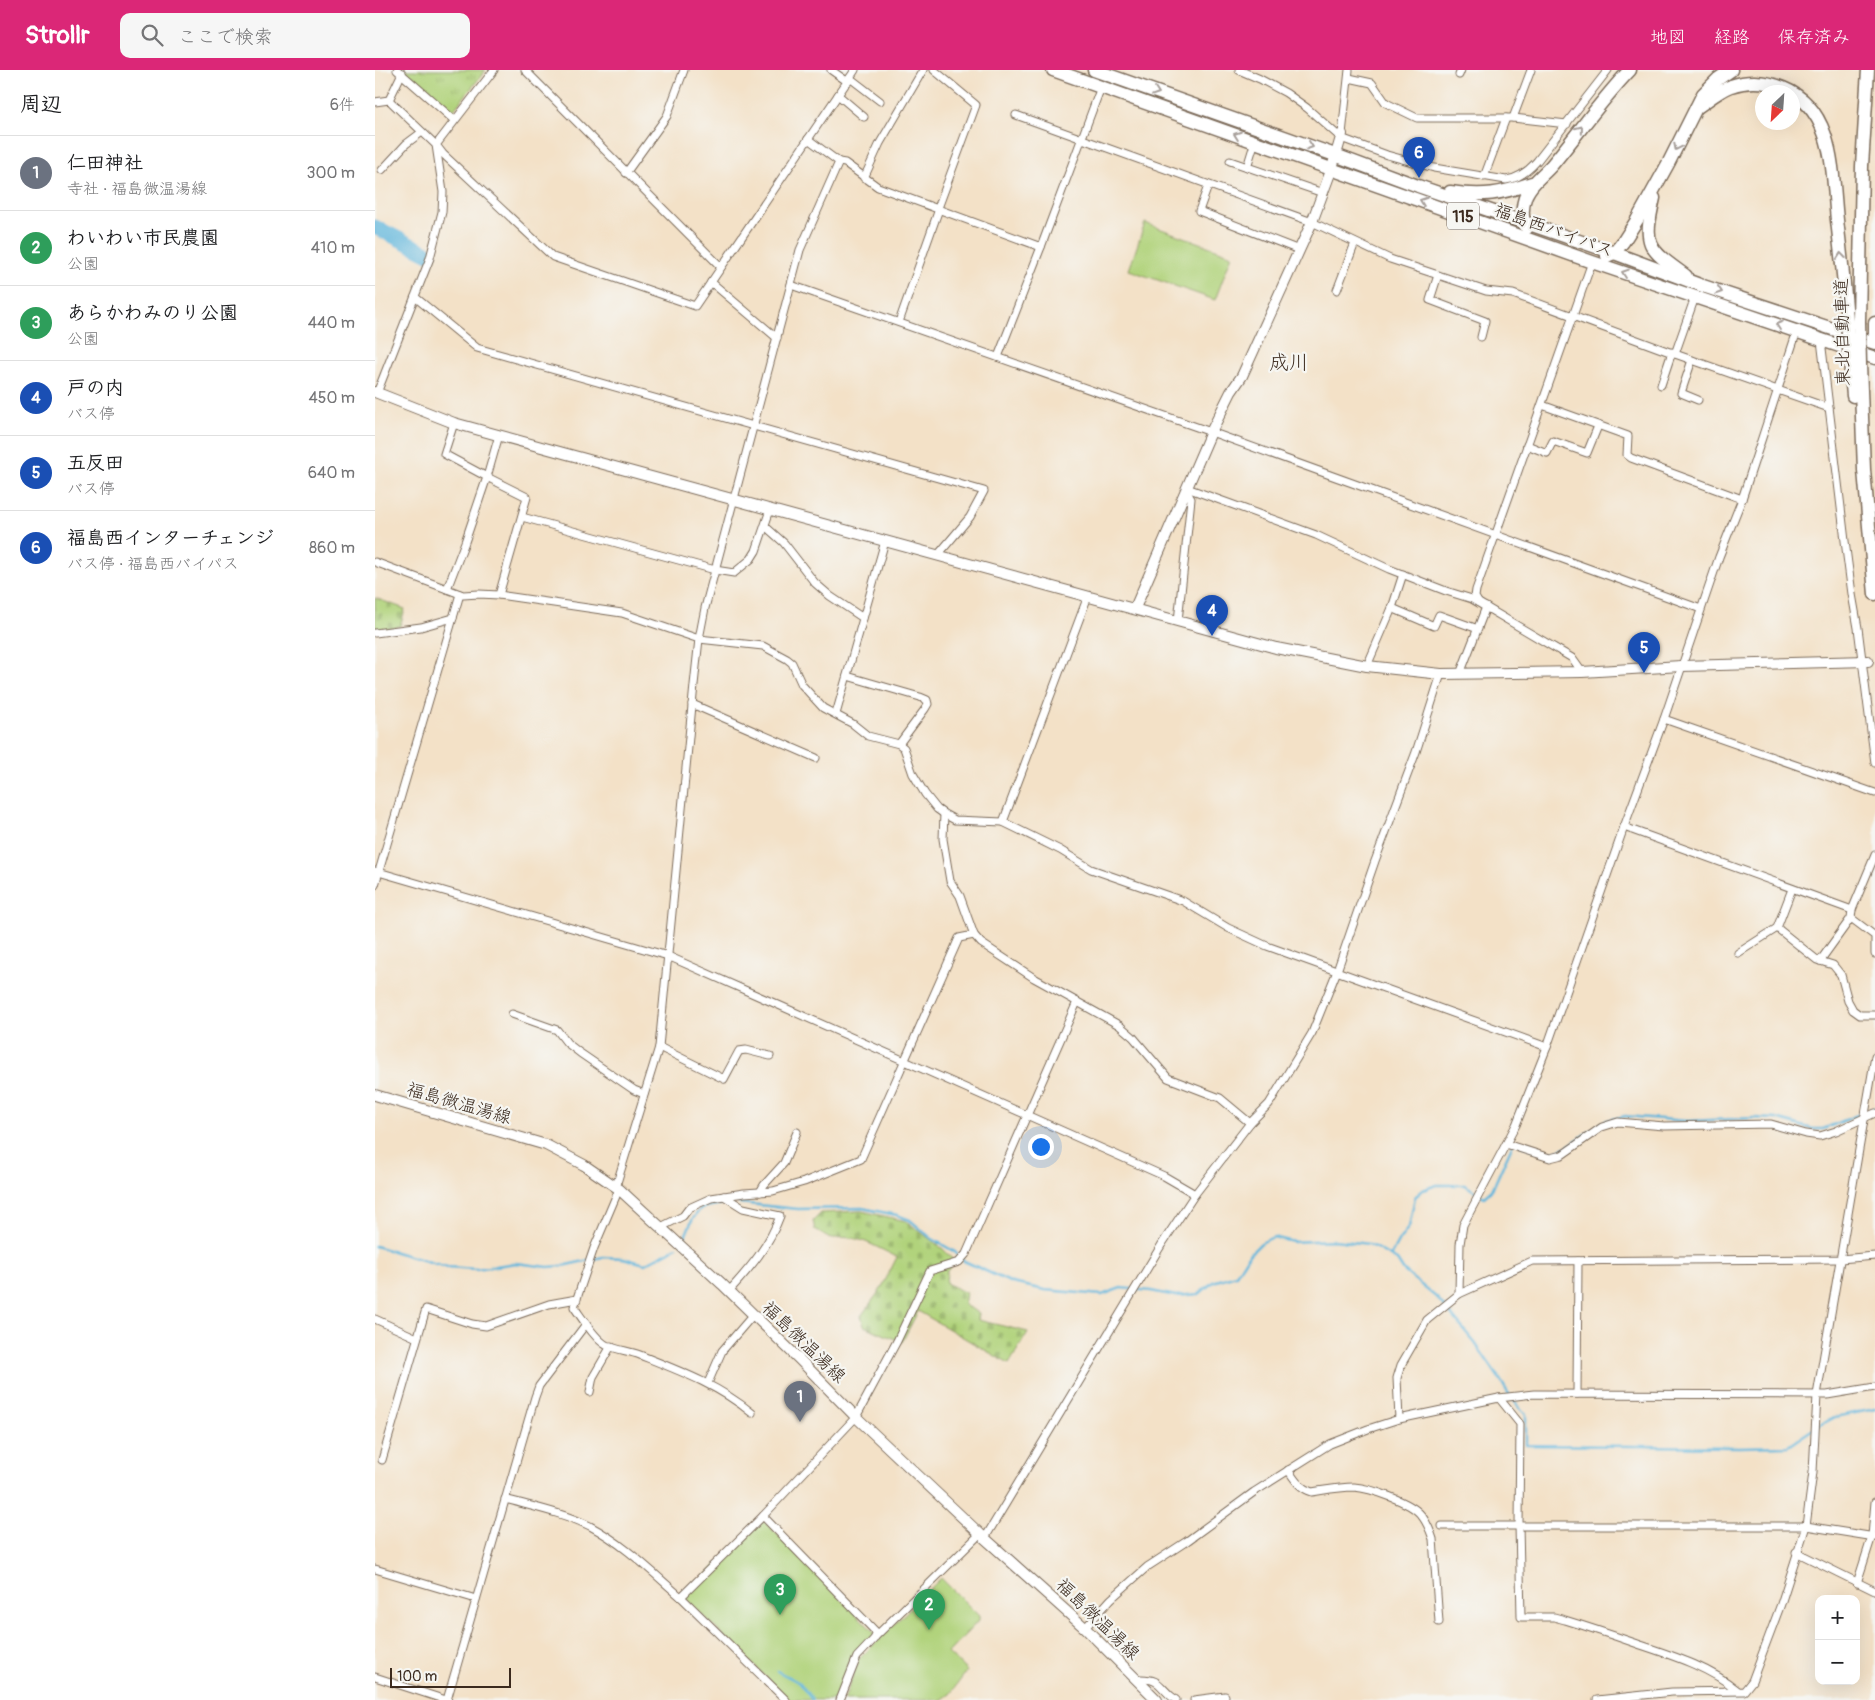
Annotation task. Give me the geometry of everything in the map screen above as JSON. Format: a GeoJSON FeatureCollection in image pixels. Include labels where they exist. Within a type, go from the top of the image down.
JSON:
{"type":"FeatureCollection","features":[{"type":"Feature","properties":{"kind":"highway","name":"福島西バイパス"},"geometry":{"type":"LineString","coordinates":[[1053,70],[1592,262],[1875,343]]}},
{"type":"Feature","properties":{"kind":"highway"},"geometry":{"type":"LineString","coordinates":[[1418,186],[1462,194],[1489,195],[1502,193],[1532,183],[1550,167],[1630,70]]}},
{"type":"Feature","properties":{"kind":"highway"},"geometry":{"type":"LineString","coordinates":[[1592,262],[1614,253],[1628,235],[1657,186],[1703,94],[1718,79],[1731,70]]}},
{"type":"Feature","properties":{"kind":"highway","name":"福島西バイパス"},"geometry":{"type":"LineString","coordinates":[[1102,71],[1418,186],[1614,253],[1697,291],[1797,331],[1875,358]]}},
{"type":"Feature","properties":{"kind":"highway","name":"東北自動車道"},"geometry":{"type":"LineString","coordinates":[[1853,322],[1868,74]]}},
{"type":"Feature","properties":{"kind":"highway"},"geometry":{"type":"LineString","coordinates":[[1696,108],[1729,87],[1747,82],[1764,82],[1780,86],[1796,94],[1815,113],[1825,134],[1833,166],[1853,322],[1855,363],[1853,396],[1875,594]]}},
{"type":"Feature","properties":{"kind":"highway"},"geometry":{"type":"LineString","coordinates":[[1532,183],[1523,208],[1524,223],[1534,241]]}},
{"type":"Feature","properties":{"kind":"highway"},"geometry":{"type":"LineString","coordinates":[[1657,186],[1648,224],[1649,241],[1655,251],[1697,291]]}},
{"type":"Feature","properties":{"kind":"highway","name":"東北自動車道"},"geometry":{"type":"LineString","coordinates":[[1875,324],[1875,334]]}},
{"type":"Feature","properties":{"kind":"street"},"geometry":{"type":"LineString","coordinates":[[494,70],[436,145],[443,192],[442,212],[430,258],[376,393],[455,423],[734,501],[1135,608],[1275,648],[1367,666],[1441,674],[1460,674],[1582,672],[1681,666],[1865,661]]}},
{"type":"Feature","properties":{"kind":"street"},"geometry":{"type":"LineString","coordinates":[[525,70],[721,267]]}},
{"type":"Feature","properties":{"kind":"street"},"geometry":{"type":"LineString","coordinates":[[626,173],[667,116],[684,70]]}},
{"type":"Feature","properties":{"kind":"street"},"geometry":{"type":"LineString","coordinates":[[831,70],[880,101]]}},
{"type":"Feature","properties":{"kind":"street"},"geometry":{"type":"LineString","coordinates":[[389,100],[443,154],[553,257],[695,306],[855,70]]}},
{"type":"Feature","properties":{"kind":"street"},"geometry":{"type":"LineString","coordinates":[[864,178],[880,143],[923,70]]}},
{"type":"Feature","properties":{"kind":"street"},"geometry":{"type":"LineString","coordinates":[[899,322],[976,105],[934,70]]}},
{"type":"Feature","properties":{"kind":"street"},"geometry":{"type":"LineString","coordinates":[[1239,70],[1250,72],[1286,93],[1341,136],[1395,157],[1435,168],[1507,180],[1513,179],[1529,169],[1537,161],[1608,70]]}},
{"type":"Feature","properties":{"kind":"street"},"geometry":{"type":"LineString","coordinates":[[1484,177],[1531,70]]}},
{"type":"Feature","properties":{"kind":"street"},"geometry":{"type":"LineString","coordinates":[[998,358],[1101,86],[1102,71]]}},
{"type":"Feature","properties":{"kind":"street"},"geometry":{"type":"LineString","coordinates":[[389,100],[399,72],[454,120]]}},
{"type":"Feature","properties":{"kind":"street"},"geometry":{"type":"LineString","coordinates":[[1135,608],[1211,432],[1231,392],[1242,376],[1312,222],[1332,168],[1341,136],[1349,74],[1372,84],[1378,90],[1381,99],[1386,103],[1417,118],[1510,118],[1567,124]]}},
{"type":"Feature","properties":{"kind":"street"},"geometry":{"type":"LineString","coordinates":[[838,95],[865,117]]}},
{"type":"Feature","properties":{"kind":"street"},"geometry":{"type":"LineString","coordinates":[[375,102],[389,100]]}},
{"type":"Feature","properties":{"kind":"street"},"geometry":{"type":"LineString","coordinates":[[1017,115],[1081,140],[1312,222],[1390,259],[1491,292],[1513,294],[1829,408]]}},
{"type":"Feature","properties":{"kind":"street"},"geometry":{"type":"LineString","coordinates":[[383,170],[406,144],[422,132]]}},
{"type":"Feature","properties":{"kind":"street"},"geometry":{"type":"LineString","coordinates":[[808,139],[839,162],[845,163],[879,187],[1041,247]]}},
{"type":"Feature","properties":{"kind":"street"},"geometry":{"type":"LineString","coordinates":[[1247,167],[1255,141]]}},
{"type":"Feature","properties":{"kind":"street"},"geometry":{"type":"LineString","coordinates":[[1230,161],[1323,193]]}},
{"type":"Feature","properties":{"kind":"street"},"geometry":{"type":"LineString","coordinates":[[752,1413],[734,1398],[708,1383],[637,1354],[605,1345],[586,1324],[575,1307],[594,1248],[618,1187],[659,1047],[699,639],[715,570],[804,239],[839,162]]}},
{"type":"Feature","properties":{"kind":"street"},"geometry":{"type":"LineString","coordinates":[[1208,186],[1199,211],[1299,250]]}},
{"type":"Feature","properties":{"kind":"street"},"geometry":{"type":"LineString","coordinates":[[1337,290],[1355,243]]}},
{"type":"Feature","properties":{"kind":"street"},"geometry":{"type":"LineString","coordinates":[[1479,603],[1475,597],[1476,590],[1592,262]]}},
{"type":"Feature","properties":{"kind":"street"},"geometry":{"type":"LineString","coordinates":[[1438,274],[1430,300],[1485,321],[1481,337]]}},
{"type":"Feature","properties":{"kind":"street"},"geometry":{"type":"LineString","coordinates":[[711,282],[777,338]]}},
{"type":"Feature","properties":{"kind":"street"},"geometry":{"type":"LineString","coordinates":[[791,285],[1211,432],[1701,609]]}},
{"type":"Feature","properties":{"kind":"street"},"geometry":{"type":"LineString","coordinates":[[1661,385],[1697,291]]}},
{"type":"Feature","properties":{"kind":"street"},"geometry":{"type":"LineString","coordinates":[[415,297],[477,348],[984,492],[970,517],[937,556]]}},
{"type":"Feature","properties":{"kind":"street"},"geometry":{"type":"LineString","coordinates":[[1459,1294],[1460,1244],[1463,1225],[1517,1125],[1547,1047],[1664,719],[1719,557],[1742,499],[1797,331]]}},
{"type":"Feature","properties":{"kind":"street"},"geometry":{"type":"LineString","coordinates":[[1821,340],[1851,594],[1865,661],[1875,763]]}},
{"type":"Feature","properties":{"kind":"street"},"geometry":{"type":"LineString","coordinates":[[1692,360],[1681,393],[1698,400]]}},
{"type":"Feature","properties":{"kind":"street"},"geometry":{"type":"LineString","coordinates":[[1541,405],[1628,436],[1627,455],[1631,458],[1742,499]]}},
{"type":"Feature","properties":{"kind":"street"},"geometry":{"type":"LineString","coordinates":[[455,423],[444,454],[527,497],[499,596]]}},
{"type":"Feature","properties":{"kind":"street"},"geometry":{"type":"LineString","coordinates":[[1527,446],[1547,453],[1553,441],[1587,453],[1598,426]]}},
{"type":"Feature","properties":{"kind":"street"},"geometry":{"type":"LineString","coordinates":[[447,589],[487,477],[499,435]]}},
{"type":"Feature","properties":{"kind":"street"},"geometry":{"type":"LineString","coordinates":[[1187,489],[1316,535],[1403,574],[1479,603],[1572,658],[1582,672]]}},
{"type":"Feature","properties":{"kind":"street"},"geometry":{"type":"LineString","coordinates":[[1178,621],[1191,499],[1187,489]]}},
{"type":"Feature","properties":{"kind":"street"},"geometry":{"type":"LineString","coordinates":[[522,517],[715,570],[734,573],[751,560],[756,552],[770,510]]}},
{"type":"Feature","properties":{"kind":"street"},"geometry":{"type":"LineString","coordinates":[[765,526],[784,543],[815,583],[829,596],[863,618]]}},
{"type":"Feature","properties":{"kind":"street"},"geometry":{"type":"LineString","coordinates":[[836,714],[885,541]]}},
{"type":"Feature","properties":{"kind":"street"},"geometry":{"type":"LineString","coordinates":[[375,562],[459,594],[499,596],[622,613],[699,639],[763,646],[792,663],[802,685],[823,708],[853,724],[868,736],[899,744],[904,748],[913,774],[925,794],[937,809],[955,820],[1003,822],[1060,850],[1091,869],[1183,901],[1229,928],[1267,946],[1547,1047]]}},
{"type":"Feature","properties":{"kind":"street"},"geometry":{"type":"LineString","coordinates":[[1367,666],[1392,608],[1403,574]]}},
{"type":"Feature","properties":{"kind":"street"},"geometry":{"type":"LineString","coordinates":[[375,885],[377,871],[459,594]]}},
{"type":"Feature","properties":{"kind":"street"},"geometry":{"type":"LineString","coordinates":[[1003,822],[1087,596]]}},
{"type":"Feature","properties":{"kind":"street"},"geometry":{"type":"LineString","coordinates":[[1460,674],[1486,607]]}},
{"type":"Feature","properties":{"kind":"street"},"geometry":{"type":"LineString","coordinates":[[1392,608],[1435,626],[1439,615],[1478,629]]}},
{"type":"Feature","properties":{"kind":"street"},"geometry":{"type":"LineString","coordinates":[[375,633],[421,627],[453,618]]}},
{"type":"Feature","properties":{"kind":"street"},"geometry":{"type":"LineString","coordinates":[[841,1700],[857,1657],[982,1536],[1162,1244],[1195,1194],[1250,1123],[1269,1104],[1302,1052],[1312,1033],[1337,972],[1375,861],[1416,752],[1441,674]]}},
{"type":"Feature","properties":{"kind":"street"},"geometry":{"type":"LineString","coordinates":[[847,676],[927,700],[928,704],[925,709],[899,744]]}},
{"type":"Feature","properties":{"kind":"street"},"geometry":{"type":"LineString","coordinates":[[692,704],[816,758]]}},
{"type":"Feature","properties":{"kind":"street"},"geometry":{"type":"LineString","coordinates":[[1664,719],[1875,793]]}},
{"type":"Feature","properties":{"kind":"street"},"geometry":{"type":"LineString","coordinates":[[944,814],[943,839],[950,881],[960,896],[973,935],[981,943],[1034,978],[1119,1025],[1133,1037],[1168,1078],[1220,1098],[1250,1123]]}},
{"type":"Feature","properties":{"kind":"street"},"geometry":{"type":"LineString","coordinates":[[1624,827],[1792,889],[1851,914],[1875,936],[1875,954]]}},
{"type":"Feature","properties":{"kind":"street"},"geometry":{"type":"LineString","coordinates":[[1820,961],[1851,914],[1875,855]]}},
{"type":"Feature","properties":{"kind":"street"},"geometry":{"type":"LineString","coordinates":[[377,871],[668,956],[1164,1176],[1195,1194]]}},
{"type":"Feature","properties":{"kind":"street"},"geometry":{"type":"LineString","coordinates":[[1738,953],[1777,928],[1792,889]]}},
{"type":"Feature","properties":{"kind":"street"},"geometry":{"type":"LineString","coordinates":[[1777,928],[1817,960],[1833,965],[1841,975],[1848,1001],[1853,1010],[1860,1014],[1875,1015]]}},
{"type":"Feature","properties":{"kind":"street"},"geometry":{"type":"LineString","coordinates":[[661,1227],[683,1216],[689,1208],[711,1198],[773,1191],[804,1182],[861,1159],[959,938],[973,935]]}},
{"type":"Feature","properties":{"kind":"street"},"geometry":{"type":"LineString","coordinates":[[681,1597],[763,1516],[856,1417],[897,1341],[930,1271],[959,1262],[966,1254],[1077,1002]]}},
{"type":"Feature","properties":{"kind":"street"},"geometry":{"type":"LineString","coordinates":[[512,1014],[557,1030],[567,1043],[580,1053],[634,1090],[644,1094]]}},
{"type":"Feature","properties":{"kind":"street"},"geometry":{"type":"LineString","coordinates":[[659,1047],[724,1079],[739,1051],[745,1050],[770,1056]]}},
{"type":"Feature","properties":{"kind":"street"},"geometry":{"type":"LineString","coordinates":[[1597,1700],[1672,1692],[1744,1691],[1752,1681],[1781,1604],[1796,1552],[1806,1526],[1813,1472],[1817,1395],[1875,1056]]}},
{"type":"Feature","properties":{"kind":"street","name":"福島微温湯線"},"geometry":{"type":"LineString","coordinates":[[375,1095],[546,1146],[572,1158],[618,1187],[753,1314],[856,1417],[982,1536],[1085,1628],[1157,1700]]}},
{"type":"Feature","properties":{"kind":"street"},"geometry":{"type":"LineString","coordinates":[[1508,1144],[1550,1158],[1557,1157],[1603,1127],[1617,1122],[1664,1126],[1771,1124],[1820,1136],[1836,1131],[1875,1113]]}},
{"type":"Feature","properties":{"kind":"street"},"geometry":{"type":"LineString","coordinates":[[760,1192],[783,1163],[797,1132]]}},
{"type":"Feature","properties":{"kind":"street"},"geometry":{"type":"LineString","coordinates":[[724,1196],[743,1208],[780,1216],[765,1248],[729,1292]]}},
{"type":"Feature","properties":{"kind":"street"},"geometry":{"type":"LineString","coordinates":[[1399,1420],[1397,1378],[1401,1365],[1427,1320],[1459,1294],[1532,1261],[1840,1259],[1875,1256]]}},
{"type":"Feature","properties":{"kind":"street"},"geometry":{"type":"LineString","coordinates":[[1577,1394],[1578,1261]]}},
{"type":"Feature","properties":{"kind":"street"},"geometry":{"type":"LineString","coordinates":[[382,1460],[426,1309],[472,1324],[486,1326],[549,1304],[577,1299]]}},
{"type":"Feature","properties":{"kind":"street"},"geometry":{"type":"LineString","coordinates":[[708,1383],[722,1351],[753,1314]]}},
{"type":"Feature","properties":{"kind":"street"},"geometry":{"type":"LineString","coordinates":[[375,1319],[417,1338]]}},
{"type":"Feature","properties":{"kind":"street"},"geometry":{"type":"LineString","coordinates":[[375,1677],[447,1700],[539,1386],[586,1324]]}},
{"type":"Feature","properties":{"kind":"street"},"geometry":{"type":"LineString","coordinates":[[589,1392],[593,1377],[611,1346]]}},
{"type":"Feature","properties":{"kind":"street"},"geometry":{"type":"LineString","coordinates":[[1085,1628],[1111,1598],[1147,1567],[1288,1470],[1330,1444],[1369,1429],[1399,1420],[1499,1398],[1534,1394],[1817,1395],[1851,1392],[1875,1387]]}},
{"type":"Feature","properties":{"kind":"street"},"geometry":{"type":"LineString","coordinates":[[1499,1398],[1519,1424],[1521,1617],[1554,1617],[1656,1650],[1691,1663],[1729,1683],[1737,1690]]}},
{"type":"Feature","properties":{"kind":"street"},"geometry":{"type":"LineString","coordinates":[[1288,1470],[1301,1488],[1311,1492],[1353,1487],[1393,1499],[1421,1513],[1430,1528],[1433,1539],[1439,1622]]}},
{"type":"Feature","properties":{"kind":"street"},"geometry":{"type":"LineString","coordinates":[[505,1499],[563,1515],[589,1526],[629,1552],[681,1597],[786,1700]]}},
{"type":"Feature","properties":{"kind":"street"},"geometry":{"type":"LineString","coordinates":[[1857,1583],[1873,1536],[1875,1502]]}},
{"type":"Feature","properties":{"kind":"street"},"geometry":{"type":"LineString","coordinates":[[763,1516],[871,1626],[877,1633],[877,1636]]}},
{"type":"Feature","properties":{"kind":"street"},"geometry":{"type":"LineString","coordinates":[[1442,1526],[1806,1526],[1873,1536]]}},
{"type":"Feature","properties":{"kind":"street"},"geometry":{"type":"LineString","coordinates":[[1796,1552],[1875,1591]]}},
{"type":"Feature","properties":{"kind":"street"},"geometry":{"type":"LineString","coordinates":[[375,1569],[476,1600]]}},
{"type":"Feature","properties":{"kind":"street"},"geometry":{"type":"LineString","coordinates":[[1138,1679],[1151,1679],[1157,1682],[1176,1700]]}},
{"type":"Feature","properties":{"kind":"street"},"geometry":{"type":"LineString","coordinates":[[1194,1700],[1225,1696]]}},
{"type":"Feature","properties":{"kind":"green space"},"geometry":{"type":"Polygon","coordinates":[[[404,70],[486,70],[452,112],[404,70]]]}},
{"type":"Feature","properties":{"kind":"green space"},"geometry":{"type":"Polygon","coordinates":[[[1145,223],[1232,255],[1215,300],[1129,270],[1145,223]]]}},
{"type":"Feature","properties":{"kind":"green space"},"geometry":{"type":"Polygon","coordinates":[[[375,598],[405,609],[400,626],[387,629],[375,628],[375,598]]]}},
{"type":"Feature","properties":{"kind":"green space"},"geometry":{"type":"Polygon","coordinates":[[[861,1211],[906,1221],[943,1249],[955,1262],[947,1271],[946,1283],[966,1293],[964,1305],[979,1313],[978,1320],[1028,1332],[1009,1364],[918,1311],[902,1342],[864,1326],[861,1316],[881,1289],[897,1257],[857,1239],[830,1239],[815,1230],[813,1221],[821,1213],[861,1211]]]}},
{"type":"Feature","properties":{"kind":"green space"},"geometry":{"type":"Polygon","coordinates":[[[762,1519],[875,1633],[854,1657],[838,1700],[789,1700],[684,1597],[762,1519]]]}},
{"type":"Feature","properties":{"kind":"green space"},"geometry":{"type":"Polygon","coordinates":[[[941,1578],[979,1616],[979,1620],[948,1653],[967,1671],[950,1694],[941,1700],[844,1700],[859,1659],[941,1578]]]}},
{"type":"Feature","properties":{"kind":"waterway"},"geometry":{"type":"LineString","coordinates":[[375,227],[429,254]]}},
{"type":"Feature","properties":{"kind":"waterway"},"geometry":{"type":"LineString","coordinates":[[1391,1255],[1409,1227],[1415,1197],[1423,1190],[1436,1185],[1465,1185],[1484,1197],[1492,1190],[1514,1141],[1535,1150],[1554,1152],[1567,1147],[1605,1121],[1625,1116],[1687,1121],[1776,1119],[1813,1129],[1823,1129],[1875,1108]]}},
{"type":"Feature","properties":{"kind":"waterway"},"geometry":{"type":"LineString","coordinates":[[682,1244],[692,1220],[701,1208],[731,1202]]}},
{"type":"Feature","properties":{"kind":"waterway"},"geometry":{"type":"LineString","coordinates":[[739,1203],[798,1209],[862,1208],[897,1215],[910,1220],[931,1238],[955,1252],[964,1261],[1012,1283],[1045,1290],[1102,1295],[1121,1288],[1176,1296],[1199,1294],[1213,1282],[1236,1275],[1248,1256],[1261,1243],[1273,1237],[1293,1242],[1334,1240],[1369,1244],[1397,1260],[1404,1271],[1437,1298],[1475,1343],[1510,1396],[1526,1415],[1526,1445],[1788,1446],[1813,1429]]}},
{"type":"Feature","properties":{"kind":"waterway"},"geometry":{"type":"LineString","coordinates":[[375,1246],[447,1267],[476,1269],[516,1263],[548,1267],[562,1266],[603,1257],[623,1258],[645,1264],[677,1247]]}},
{"type":"Feature","properties":{"kind":"waterway"},"geometry":{"type":"LineString","coordinates":[[1817,1427],[1835,1417],[1875,1409]]}},
{"type":"Feature","properties":{"kind":"waterway"},"geometry":{"type":"LineString","coordinates":[[777,1671],[800,1683],[812,1700]]}},
{"type":"Feature","properties":{"kind":"place","name":"福島西インターチェンジ"},"geometry":{"type":"Point","coordinates":[1419,178]}},
{"type":"Feature","properties":{"kind":"place","name":"戸の内"},"geometry":{"type":"Point","coordinates":[1212,636]}},
{"type":"Feature","properties":{"kind":"place","name":"五反田"},"geometry":{"type":"Point","coordinates":[1644,673]}},
{"type":"Feature","properties":{"kind":"place","name":"仁田神社"},"geometry":{"type":"Point","coordinates":[800,1422]}},
{"type":"Feature","properties":{"kind":"place","name":"あらかわみのり公園"},"geometry":{"type":"Point","coordinates":[780,1615]}},
{"type":"Feature","properties":{"kind":"place","name":"わいわい市民農園"},"geometry":{"type":"Point","coordinates":[929,1630]}},
{"type":"Feature","properties":{"kind":"district","name":"成川"},"geometry":{"type":"Point","coordinates":[1289,362]}}]}
